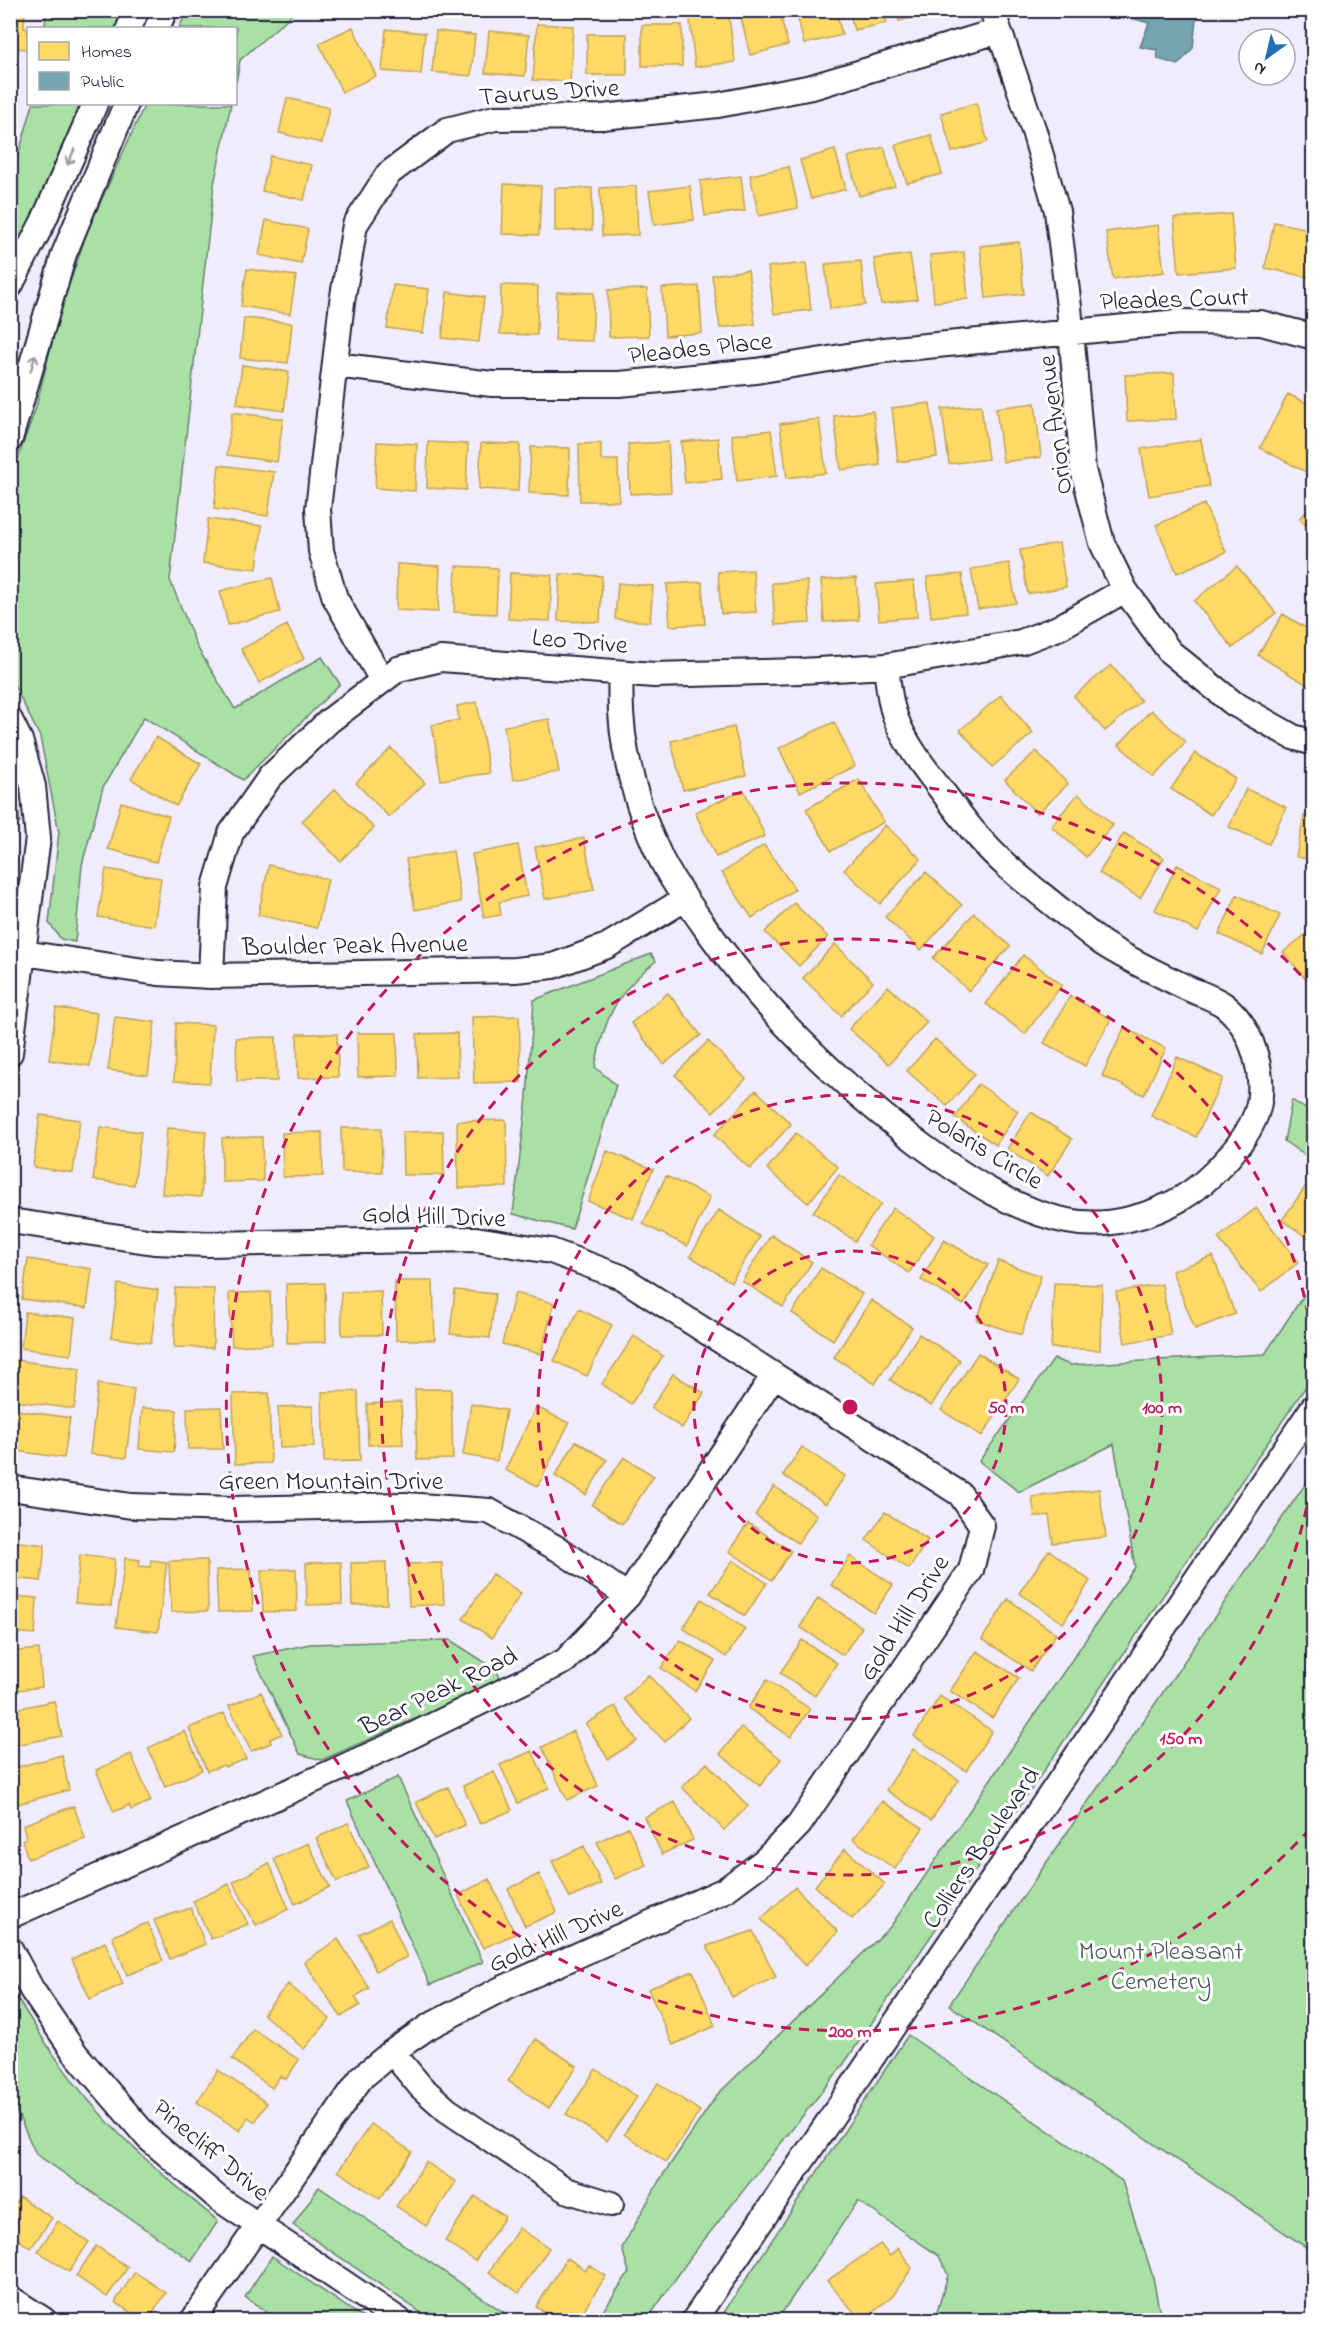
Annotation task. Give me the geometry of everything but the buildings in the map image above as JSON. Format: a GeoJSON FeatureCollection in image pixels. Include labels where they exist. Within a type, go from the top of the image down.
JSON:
{"type":"FeatureCollection","features":[{"type":"Feature","properties":{"kind":"street"},"geometry":{"type":"LineString","coordinates":[[129,27],[137,10]]}},
{"type":"Feature","properties":{"kind":"street"},"geometry":{"type":"LineString","coordinates":[[157,27],[165,10]]}},
{"type":"Feature","properties":{"kind":"street","name":"Orion Avenue"},"geometry":{"type":"LineString","coordinates":[[995,21],[1034,131],[1057,211],[1071,331],[1083,470],[1102,543],[1125,590],[1170,652],[1233,703],[1293,737],[1314,743]]}},
{"type":"Feature","properties":{"kind":"street","name":"Taurus Drive"},"geometry":{"type":"LineString","coordinates":[[382,680],[335,598],[321,551],[318,508],[342,302],[355,225],[388,174],[447,130],[495,118],[602,117],[718,105],[812,87],[995,21]]}},
{"type":"Feature","properties":{"kind":"street"},"geometry":{"type":"LineString","coordinates":[[10,286],[43,222],[95,105]]}},
{"type":"Feature","properties":{"kind":"street"},"geometry":{"type":"LineString","coordinates":[[10,439],[64,254],[126,105]]}},
{"type":"Feature","properties":{"kind":"street","name":"Pleades Court"},"geometry":{"type":"LineString","coordinates":[[1071,331],[1179,322],[1261,323],[1314,338]]}},
{"type":"Feature","properties":{"kind":"street","name":"Pleades Place"},"geometry":{"type":"LineString","coordinates":[[335,365],[492,384],[619,384],[756,371],[884,350],[1071,331]]}},
{"type":"Feature","properties":{"kind":"street","name":"Leo Drive"},"geometry":{"type":"LineString","coordinates":[[211,976],[215,887],[231,833],[270,777],[328,721],[398,669],[441,659],[546,665],[654,675],[886,666],[1021,642],[1058,628],[1125,590]]}},
{"type":"Feature","properties":{"kind":"street","name":"Polaris Circle"},"geometry":{"type":"LineString","coordinates":[[621,673],[619,697],[622,741],[632,782],[663,862],[685,899],[730,963],[781,1022],[838,1078],[901,1130],[952,1168],[1007,1200],[1039,1214],[1072,1222],[1102,1222],[1132,1218],[1164,1209],[1190,1193],[1214,1173],[1235,1149],[1256,1114],[1261,1071],[1248,1033],[1224,1005],[1167,978],[1103,943],[1005,866],[957,812],[914,753],[894,714],[886,666]]}},
{"type":"Feature","properties":{"kind":"street"},"geometry":{"type":"LineString","coordinates":[[10,720],[20,740],[33,786],[38,838],[17,952],[10,1053]]}},
{"type":"Feature","properties":{"kind":"street","name":"Boulder Peak Avenue"},"geometry":{"type":"LineString","coordinates":[[17,952],[158,973],[211,976],[443,969],[515,970],[553,966],[607,946],[685,899]]}},
{"type":"Feature","properties":{"kind":"street","name":"Gold Hill Drive"},"geometry":{"type":"LineString","coordinates":[[10,1221],[154,1242],[207,1244],[476,1239],[550,1251],[621,1277],[960,1494],[982,1526],[971,1570],[799,1825],[764,1861],[725,1890],[499,1990],[428,2027],[392,2052],[361,2078],[193,2320]]}},
{"type":"Feature","properties":{"kind":"street","name":"Bear Peak Road"},"geometry":{"type":"LineString","coordinates":[[10,1916],[397,1743],[565,1660],[628,1596],[774,1375]]}},
{"type":"Feature","properties":{"kind":"street","name":"Colliers Boulevard"},"geometry":{"type":"LineString","coordinates":[[694,2320],[1314,1406]]}},
{"type":"Feature","properties":{"kind":"street","name":"Green Mountain Drive"},"geometry":{"type":"LineString","coordinates":[[10,1488],[131,1506],[233,1509],[405,1505],[489,1511],[560,1551],[628,1596]]}},
{"type":"Feature","properties":{"kind":"street","name":"Pinecliff Drive"},"geometry":{"type":"LineString","coordinates":[[10,1949],[32,1990],[75,2053],[148,2138],[219,2199],[399,2320]]}},
{"type":"Feature","properties":{"kind":"street"},"geometry":{"type":"LineString","coordinates":[[392,2052],[421,2087],[447,2110],[566,2190],[611,2204]]}},
{"type":"Feature","properties":{"kind":"street"},"geometry":{"type":"LineString","coordinates":[[10,2298],[44,2320]]}},
{"type":"Feature","properties":{"kind":"green space"},"geometry":{"type":"Polygon","coordinates":[[[187,10],[296,11],[240,60],[237,77],[237,27],[179,27],[187,10]]]}},
{"type":"Feature","properties":{"kind":"green space"},"geometry":{"type":"Polygon","coordinates":[[[46,11],[125,11],[117,27],[45,27],[46,11]]]}},
{"type":"Feature","properties":{"kind":"green space"},"geometry":{"type":"Polygon","coordinates":[[[33,105],[83,105],[11,261],[11,181],[33,105]]]}},
{"type":"Feature","properties":{"kind":"green space"},"geometry":{"type":"Polygon","coordinates":[[[145,105],[231,105],[214,184],[170,580],[197,647],[235,709],[322,657],[340,684],[243,780],[144,717],[103,787],[82,865],[75,942],[61,939],[49,923],[59,832],[40,737],[11,679],[11,478],[36,407],[58,318],[87,232],[145,105]]]}},
{"type":"Feature","properties":{"kind":"green space"},"geometry":{"type":"Polygon","coordinates":[[[10,764],[12,767],[20,822],[11,821],[10,764]]]}},
{"type":"Feature","properties":{"kind":"green space"},"geometry":{"type":"Polygon","coordinates":[[[651,954],[656,961],[621,996],[603,1034],[595,1067],[616,1085],[572,1229],[513,1214],[527,1097],[534,1000],[651,954]]]}},
{"type":"Feature","properties":{"kind":"green space"},"geometry":{"type":"Polygon","coordinates":[[[1292,1100],[1313,1114],[1313,1161],[1284,1141],[1292,1100]]]}},
{"type":"Feature","properties":{"kind":"green space"},"geometry":{"type":"Polygon","coordinates":[[[1313,1281],[1313,1376],[843,2065],[692,2255],[647,2320],[597,2320],[629,2272],[622,2248],[659,2181],[717,2095],[891,1926],[1135,1567],[1114,1444],[1019,1492],[979,1461],[1054,1359],[1070,1365],[1265,1354],[1313,1281]]]}},
{"type":"Feature","properties":{"kind":"green space","name":"Mount Pleasant Cemetery"},"geometry":{"type":"Polygon","coordinates":[[[1313,1473],[1313,2252],[949,2005],[1313,1473]]]}},
{"type":"Feature","properties":{"kind":"green space"},"geometry":{"type":"Polygon","coordinates":[[[450,1640],[497,1670],[501,1681],[322,1760],[300,1754],[253,1656],[310,1644],[450,1640]]]}},
{"type":"Feature","properties":{"kind":"green space"},"geometry":{"type":"Polygon","coordinates":[[[398,1777],[483,1962],[430,1985],[347,1801],[398,1777]]]}},
{"type":"Feature","properties":{"kind":"green space"},"geometry":{"type":"Polygon","coordinates":[[[10,1986],[61,2065],[97,2110],[140,2154],[218,2221],[192,2261],[36,2154],[11,2099],[10,1986]]]}},
{"type":"Feature","properties":{"kind":"green space"},"geometry":{"type":"Polygon","coordinates":[[[908,2035],[1122,2181],[1153,2277],[1161,2320],[954,2320],[937,2312],[948,2275],[939,2256],[858,2201],[777,2320],[719,2320],[908,2035]]]}},
{"type":"Feature","properties":{"kind":"green space"},"geometry":{"type":"Polygon","coordinates":[[[319,2187],[515,2320],[432,2320],[293,2225],[319,2187]]]}},
{"type":"Feature","properties":{"kind":"green space"},"geometry":{"type":"Polygon","coordinates":[[[272,2256],[366,2320],[278,2320],[245,2297],[272,2256]]]}}]}
